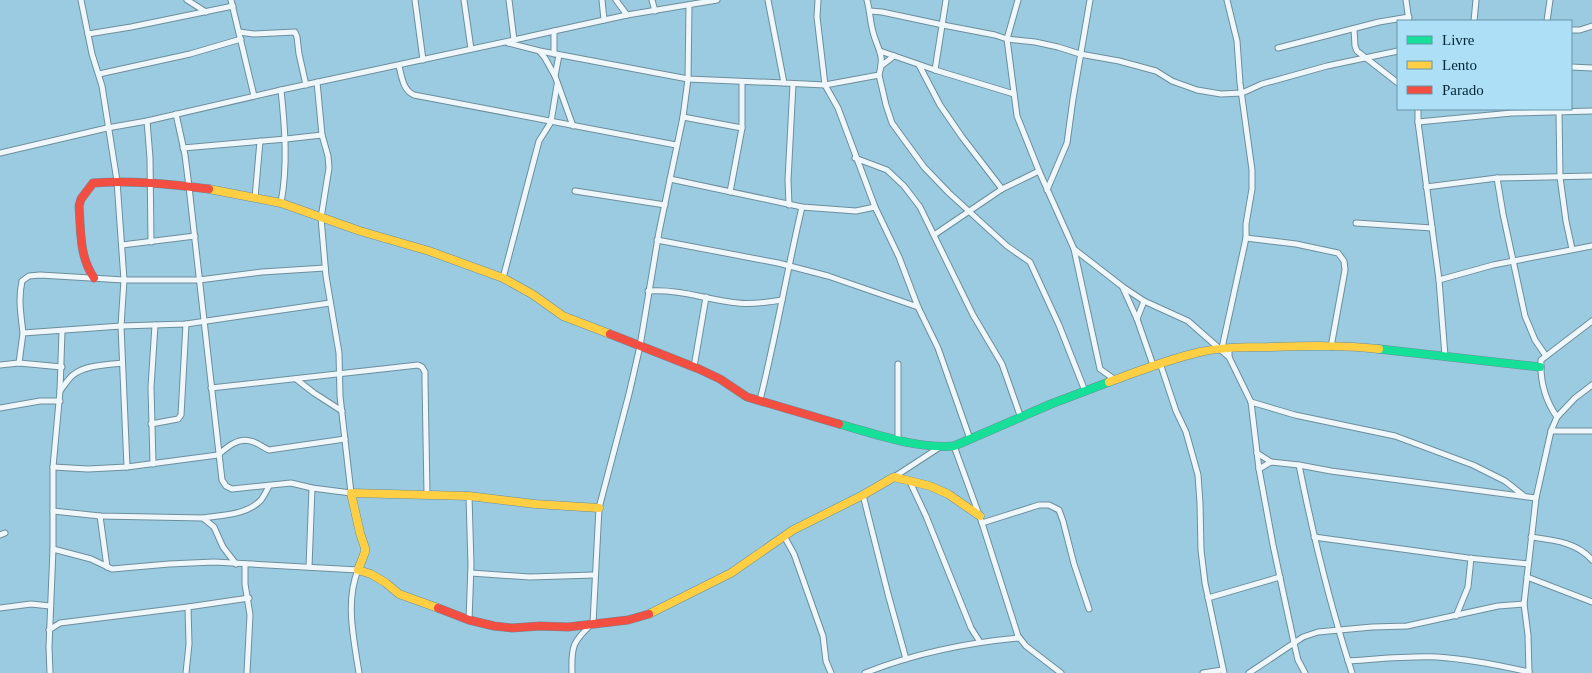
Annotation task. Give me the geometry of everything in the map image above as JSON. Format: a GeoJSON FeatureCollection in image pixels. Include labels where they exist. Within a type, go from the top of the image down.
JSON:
{"type":"FeatureCollection","features":[{"type":"Feature","properties":{"kind":"street"},"geometry":{"type":"LineString","coordinates":[[81,0],[102,86],[117,181],[124,280],[121,326],[127,467]]}},
{"type":"Feature","properties":{"kind":"street"},"geometry":{"type":"LineString","coordinates":[[187,0],[206,12]]}},
{"type":"Feature","properties":{"kind":"street"},"geometry":{"type":"LineString","coordinates":[[231,0],[254,96]]}},
{"type":"Feature","properties":{"kind":"street"},"geometry":{"type":"LineString","coordinates":[[415,0],[423,60]]}},
{"type":"Feature","properties":{"kind":"street"},"geometry":{"type":"LineString","coordinates":[[464,0],[471,49]]}},
{"type":"Feature","properties":{"kind":"street"},"geometry":{"type":"LineString","coordinates":[[509,0],[514,40]]}},
{"type":"Feature","properties":{"kind":"street"},"geometry":{"type":"LineString","coordinates":[[602,0],[604,20]]}},
{"type":"Feature","properties":{"kind":"street"},"geometry":{"type":"LineString","coordinates":[[616,0],[626,15]]}},
{"type":"Feature","properties":{"kind":"street"},"geometry":{"type":"LineString","coordinates":[[652,0],[655,10]]}},
{"type":"Feature","properties":{"kind":"street"},"geometry":{"type":"LineString","coordinates":[[0,153],[626,15],[716,0]]}},
{"type":"Feature","properties":{"kind":"street"},"geometry":{"type":"LineString","coordinates":[[768,0],[784,84]]}},
{"type":"Feature","properties":{"kind":"street"},"geometry":{"type":"LineString","coordinates":[[818,0],[817,17],[825,85],[838,108],[874,207],[899,258],[918,307],[938,348],[970,439]]}},
{"type":"Feature","properties":{"kind":"street"},"geometry":{"type":"LineString","coordinates":[[867,0],[873,33],[880,51],[881,66],[879,75],[892,123],[924,167],[949,193],[1007,246],[1030,262],[1066,342],[1085,391]]}},
{"type":"Feature","properties":{"kind":"street"},"geometry":{"type":"LineString","coordinates":[[934,70],[946,0]]}},
{"type":"Feature","properties":{"kind":"street"},"geometry":{"type":"LineString","coordinates":[[1018,0],[1007,39],[1017,116],[1047,190],[1074,249],[1104,383]]}},
{"type":"Feature","properties":{"kind":"street"},"geometry":{"type":"LineString","coordinates":[[1047,190],[1067,143],[1090,0]]}},
{"type":"Feature","properties":{"kind":"street"},"geometry":{"type":"LineString","coordinates":[[1227,0],[1236,41],[1252,170],[1252,189],[1246,224],[1246,238],[1223,348],[1229,357]]}},
{"type":"Feature","properties":{"kind":"street"},"geometry":{"type":"LineString","coordinates":[[1406,0],[1409,19]]}},
{"type":"Feature","properties":{"kind":"street"},"geometry":{"type":"LineString","coordinates":[[1474,20],[1476,0]]}},
{"type":"Feature","properties":{"kind":"street"},"geometry":{"type":"LineString","coordinates":[[1548,20],[1550,0]]}},
{"type":"Feature","properties":{"kind":"street"},"geometry":{"type":"LineString","coordinates":[[572,673],[571,654],[578,637],[593,624],[599,508],[640,346],[648,291],[683,117],[688,79],[689,5]]}},
{"type":"Feature","properties":{"kind":"street"},"geometry":{"type":"LineString","coordinates":[[88,34],[233,6]]}},
{"type":"Feature","properties":{"kind":"street"},"geometry":{"type":"LineString","coordinates":[[870,11],[996,35],[1007,39],[1035,42],[1080,54],[1144,67],[1156,71],[1172,81],[1197,90],[1221,94],[1242,93],[1262,84],[1295,74],[1397,52]]}},
{"type":"Feature","properties":{"kind":"street"},"geometry":{"type":"LineString","coordinates":[[1278,48],[1379,22],[1397,20]]}},
{"type":"Feature","properties":{"kind":"street"},"geometry":{"type":"LineString","coordinates":[[1572,30],[1580,30],[1592,26]]}},
{"type":"Feature","properties":{"kind":"street"},"geometry":{"type":"LineString","coordinates":[[1354,29],[1357,51],[1397,82]]}},
{"type":"Feature","properties":{"kind":"street"},"geometry":{"type":"LineString","coordinates":[[554,31],[557,54],[555,76]]}},
{"type":"Feature","properties":{"kind":"street"},"geometry":{"type":"LineString","coordinates":[[239,32],[254,34],[295,32],[306,85]]}},
{"type":"Feature","properties":{"kind":"street"},"geometry":{"type":"LineString","coordinates":[[99,74],[190,54],[241,40]]}},
{"type":"Feature","properties":{"kind":"street"},"geometry":{"type":"LineString","coordinates":[[506,42],[540,51],[688,79],[825,85],[879,75]]}},
{"type":"Feature","properties":{"kind":"street"},"geometry":{"type":"LineString","coordinates":[[540,51],[555,76],[573,126]]}},
{"type":"Feature","properties":{"kind":"street"},"geometry":{"type":"LineString","coordinates":[[880,51],[934,70],[1014,94]]}},
{"type":"Feature","properties":{"kind":"street"},"geometry":{"type":"LineString","coordinates":[[881,66],[894,56]]}},
{"type":"Feature","properties":{"kind":"street"},"geometry":{"type":"LineString","coordinates":[[919,64],[945,113],[1002,189]]}},
{"type":"Feature","properties":{"kind":"street"},"geometry":{"type":"LineString","coordinates":[[399,66],[405,87],[408,92],[414,95],[676,145]]}},
{"type":"Feature","properties":{"kind":"street"},"geometry":{"type":"LineString","coordinates":[[1572,68],[1592,68]]}},
{"type":"Feature","properties":{"kind":"street"},"geometry":{"type":"LineString","coordinates":[[317,82],[322,135],[328,156],[329,168],[321,218],[325,268],[339,353],[342,411],[351,493],[365,548],[353,583],[351,597],[359,673]]}},
{"type":"Feature","properties":{"kind":"street"},"geometry":{"type":"LineString","coordinates":[[730,192],[742,128],[742,82]]}},
{"type":"Feature","properties":{"kind":"street"},"geometry":{"type":"LineString","coordinates":[[789,205],[788,180],[793,84]]}},
{"type":"Feature","properties":{"kind":"street"},"geometry":{"type":"LineString","coordinates":[[503,278],[537,150],[551,122],[558,85]]}},
{"type":"Feature","properties":{"kind":"street"},"geometry":{"type":"LineString","coordinates":[[280,203],[285,181],[286,140],[282,90]]}},
{"type":"Feature","properties":{"kind":"street"},"geometry":{"type":"LineString","coordinates":[[1418,110],[1426,187],[1439,280],[1445,356]]}},
{"type":"Feature","properties":{"kind":"street"},"geometry":{"type":"LineString","coordinates":[[1418,122],[1512,113],[1592,111]]}},
{"type":"Feature","properties":{"kind":"street"},"geometry":{"type":"LineString","coordinates":[[1559,112],[1560,177],[1572,250]]}},
{"type":"Feature","properties":{"kind":"street"},"geometry":{"type":"LineString","coordinates":[[176,114],[190,187],[218,456],[222,480],[226,486],[232,489],[291,483],[351,493],[469,496],[544,505],[599,508]]}},
{"type":"Feature","properties":{"kind":"street"},"geometry":{"type":"LineString","coordinates":[[683,117],[742,128]]}},
{"type":"Feature","properties":{"kind":"street"},"geometry":{"type":"LineString","coordinates":[[147,121],[151,242]]}},
{"type":"Feature","properties":{"kind":"street"},"geometry":{"type":"LineString","coordinates":[[183,148],[286,140],[322,135]]}},
{"type":"Feature","properties":{"kind":"street"},"geometry":{"type":"LineString","coordinates":[[255,198],[260,142]]}},
{"type":"Feature","properties":{"kind":"street"},"geometry":{"type":"LineString","coordinates":[[855,158],[887,170],[904,186],[920,207],[973,316],[1002,364],[1021,418]]}},
{"type":"Feature","properties":{"kind":"street"},"geometry":{"type":"LineString","coordinates":[[934,235],[1002,189],[1039,171]]}},
{"type":"Feature","properties":{"kind":"street"},"geometry":{"type":"LineString","coordinates":[[1426,187],[1497,178],[1592,176]]}},
{"type":"Feature","properties":{"kind":"street"},"geometry":{"type":"LineString","coordinates":[[1497,178],[1525,316],[1535,340],[1546,356]]}},
{"type":"Feature","properties":{"kind":"street"},"geometry":{"type":"LineString","coordinates":[[670,179],[802,207],[856,211],[874,207]]}},
{"type":"Feature","properties":{"kind":"street"},"geometry":{"type":"LineString","coordinates":[[94,278],[87,270],[84,260],[79,206],[80,199],[93,183],[117,181],[150,182],[221,191],[280,203],[360,231],[429,251],[503,278],[532,294],[563,316],[694,367],[712,375],[747,397],[822,420],[913,443],[941,447],[954,446],[1051,404],[1156,364],[1199,352],[1223,348],[1358,347],[1540,367]]}},
{"type":"Feature","properties":{"kind":"street"},"geometry":{"type":"LineString","coordinates":[[575,191],[665,205]]}},
{"type":"Feature","properties":{"kind":"street"},"geometry":{"type":"LineString","coordinates":[[760,400],[802,207]]}},
{"type":"Feature","properties":{"kind":"street"},"geometry":{"type":"LineString","coordinates":[[1356,223],[1432,228]]}},
{"type":"Feature","properties":{"kind":"street"},"geometry":{"type":"LineString","coordinates":[[122,246],[195,236]]}},
{"type":"Feature","properties":{"kind":"street"},"geometry":{"type":"LineString","coordinates":[[1246,238],[1296,244],[1338,253],[1344,260],[1345,270],[1331,347]]}},
{"type":"Feature","properties":{"kind":"street"},"geometry":{"type":"LineString","coordinates":[[658,240],[828,276],[918,307]]}},
{"type":"Feature","properties":{"kind":"street"},"geometry":{"type":"LineString","coordinates":[[1439,280],[1514,261],[1592,246]]}},
{"type":"Feature","properties":{"kind":"street"},"geometry":{"type":"LineString","coordinates":[[1074,249],[1144,301],[1188,321],[1223,348],[1229,357],[1251,402],[1259,469],[1280,577],[1298,660],[1305,673]]}},
{"type":"Feature","properties":{"kind":"street"},"geometry":{"type":"LineString","coordinates":[[19,363],[23,333],[19,306],[22,282],[29,276],[124,280],[200,280],[262,272],[325,268]]}},
{"type":"Feature","properties":{"kind":"street"},"geometry":{"type":"LineString","coordinates":[[1123,287],[1186,432],[1198,475],[1201,550],[1208,598],[1223,671],[1203,673]]}},
{"type":"Feature","properties":{"kind":"street"},"geometry":{"type":"LineString","coordinates":[[648,291],[677,291],[751,304],[782,300]]}},
{"type":"Feature","properties":{"kind":"street"},"geometry":{"type":"LineString","coordinates":[[694,367],[706,297]]}},
{"type":"Feature","properties":{"kind":"street"},"geometry":{"type":"LineString","coordinates":[[1136,319],[1144,301]]}},
{"type":"Feature","properties":{"kind":"street"},"geometry":{"type":"LineString","coordinates":[[23,333],[121,326],[186,324],[330,303]]}},
{"type":"Feature","properties":{"kind":"street"},"geometry":{"type":"LineString","coordinates":[[1557,417],[1544,393],[1540,360],[1592,321]]}},
{"type":"Feature","properties":{"kind":"street"},"geometry":{"type":"LineString","coordinates":[[151,424],[178,418],[182,415],[186,324]]}},
{"type":"Feature","properties":{"kind":"street"},"geometry":{"type":"LineString","coordinates":[[153,464],[151,387],[154,325]]}},
{"type":"Feature","properties":{"kind":"street"},"geometry":{"type":"LineString","coordinates":[[50,673],[49,630],[53,467],[60,400],[62,331]]}},
{"type":"Feature","properties":{"kind":"street"},"geometry":{"type":"LineString","coordinates":[[0,365],[19,363],[62,367]]}},
{"type":"Feature","properties":{"kind":"street"},"geometry":{"type":"LineString","coordinates":[[60,391],[73,375],[79,371],[122,363]]}},
{"type":"Feature","properties":{"kind":"street"},"geometry":{"type":"LineString","coordinates":[[898,364],[898,439]]}},
{"type":"Feature","properties":{"kind":"street"},"geometry":{"type":"LineString","coordinates":[[211,388],[418,365],[425,372],[426,381],[427,494]]}},
{"type":"Feature","properties":{"kind":"street"},"geometry":{"type":"LineString","coordinates":[[1100,368],[1114,379]]}},
{"type":"Feature","properties":{"kind":"street"},"geometry":{"type":"LineString","coordinates":[[296,379],[342,411]]}},
{"type":"Feature","properties":{"kind":"street"},"geometry":{"type":"LineString","coordinates":[[1348,661],[1436,657],[1476,661],[1529,672],[1528,635],[1524,604],[1536,498],[1551,432],[1557,417],[1575,398],[1592,385]]}},
{"type":"Feature","properties":{"kind":"street"},"geometry":{"type":"LineString","coordinates":[[0,408],[40,401],[60,400]]}},
{"type":"Feature","properties":{"kind":"street"},"geometry":{"type":"LineString","coordinates":[[1251,402],[1295,415],[1395,436],[1473,465],[1505,481],[1524,496]]}},
{"type":"Feature","properties":{"kind":"street"},"geometry":{"type":"LineString","coordinates":[[1551,432],[1592,431]]}},
{"type":"Feature","properties":{"kind":"street"},"geometry":{"type":"LineString","coordinates":[[53,467],[88,469],[127,467],[218,456],[226,448],[242,440],[251,441],[269,450],[346,440]]}},
{"type":"Feature","properties":{"kind":"street"},"geometry":{"type":"LineString","coordinates":[[954,446],[981,520],[1019,638],[1026,646],[1061,673]]}},
{"type":"Feature","properties":{"kind":"street"},"geometry":{"type":"LineString","coordinates":[[52,549],[91,559],[112,569],[214,562],[358,570],[371,574],[399,594],[470,620],[512,628],[568,627],[628,620],[651,614],[731,573],[793,530],[864,495],[941,447]]}},
{"type":"Feature","properties":{"kind":"street"},"geometry":{"type":"LineString","coordinates":[[1257,453],[1271,462],[1299,464],[1331,471],[1536,498]]}},
{"type":"Feature","properties":{"kind":"street"},"geometry":{"type":"LineString","coordinates":[[1259,469],[1271,462]]}},
{"type":"Feature","properties":{"kind":"street"},"geometry":{"type":"LineString","coordinates":[[1299,464],[1314,537],[1338,630],[1352,673]]}},
{"type":"Feature","properties":{"kind":"street"},"geometry":{"type":"LineString","coordinates":[[894,477],[930,486],[948,494],[981,520]]}},
{"type":"Feature","properties":{"kind":"street"},"geometry":{"type":"LineString","coordinates":[[910,482],[926,516],[968,620],[980,642]]}},
{"type":"Feature","properties":{"kind":"street"},"geometry":{"type":"LineString","coordinates":[[53,511],[138,518],[203,518],[237,513],[251,507],[261,499],[269,486]]}},
{"type":"Feature","properties":{"kind":"street"},"geometry":{"type":"LineString","coordinates":[[309,567],[312,488]]}},
{"type":"Feature","properties":{"kind":"street"},"geometry":{"type":"LineString","coordinates":[[864,495],[906,659]]}},
{"type":"Feature","properties":{"kind":"street"},"geometry":{"type":"LineString","coordinates":[[469,496],[470,620]]}},
{"type":"Feature","properties":{"kind":"street"},"geometry":{"type":"LineString","coordinates":[[981,520],[1039,505],[1049,505],[1058,510],[1089,609]]}},
{"type":"Feature","properties":{"kind":"street"},"geometry":{"type":"LineString","coordinates":[[100,516],[107,567]]}},
{"type":"Feature","properties":{"kind":"street"},"geometry":{"type":"LineString","coordinates":[[203,518],[214,527],[223,548],[236,564]]}},
{"type":"Feature","properties":{"kind":"street"},"geometry":{"type":"LineString","coordinates":[[784,536],[794,554],[823,636],[826,661],[831,673]]}},
{"type":"Feature","properties":{"kind":"street"},"geometry":{"type":"LineString","coordinates":[[1314,537],[1528,564]]}},
{"type":"Feature","properties":{"kind":"street"},"geometry":{"type":"LineString","coordinates":[[1531,537],[1569,544],[1592,560]]}},
{"type":"Feature","properties":{"kind":"street"},"geometry":{"type":"LineString","coordinates":[[1456,616],[1468,587],[1471,558]]}},
{"type":"Feature","properties":{"kind":"street"},"geometry":{"type":"LineString","coordinates":[[245,564],[245,584],[249,598],[250,615],[247,673]]}},
{"type":"Feature","properties":{"kind":"street"},"geometry":{"type":"LineString","coordinates":[[471,573],[530,577],[594,576]]}},
{"type":"Feature","properties":{"kind":"street"},"geometry":{"type":"LineString","coordinates":[[1208,598],[1280,577]]}},
{"type":"Feature","properties":{"kind":"street"},"geometry":{"type":"LineString","coordinates":[[1527,577],[1592,602]]}},
{"type":"Feature","properties":{"kind":"street"},"geometry":{"type":"LineString","coordinates":[[49,630],[60,623],[188,608],[249,598]]}},
{"type":"Feature","properties":{"kind":"street"},"geometry":{"type":"LineString","coordinates":[[0,608],[31,604],[50,606]]}},
{"type":"Feature","properties":{"kind":"street"},"geometry":{"type":"LineString","coordinates":[[1249,673],[1303,637],[1318,632],[1407,626],[1498,606],[1524,604]]}},
{"type":"Feature","properties":{"kind":"street"},"geometry":{"type":"LineString","coordinates":[[186,673],[189,644],[188,608]]}},
{"type":"Feature","properties":{"kind":"street"},"geometry":{"type":"LineString","coordinates":[[50,615],[60,623]]}},
{"type":"Feature","properties":{"kind":"street"},"geometry":{"type":"LineString","coordinates":[[865,673],[926,652],[980,642],[1019,638]]}},
{"type":"Feature","properties":{"kind":"traffic: fast"},"geometry":{"type":"LineString","coordinates":[[1379,349],[1540,367]]}},
{"type":"Feature","properties":{"kind":"traffic: fast"},"geometry":{"type":"LineString","coordinates":[[839,424],[911,443],[954,446],[1051,404],[1109,382]]}},
{"type":"Feature","properties":{"kind":"traffic: slow"},"geometry":{"type":"LineString","coordinates":[[209,189],[281,203],[360,231],[429,251],[503,278],[532,294],[563,316],[610,334]]}},
{"type":"Feature","properties":{"kind":"traffic: slow"},"geometry":{"type":"LineString","coordinates":[[1109,382],[1177,358],[1217,349],[1324,346],[1379,349]]}},
{"type":"Feature","properties":{"kind":"traffic: slow"},"geometry":{"type":"LineString","coordinates":[[649,614],[731,573],[793,530],[863,495],[894,477],[930,486],[948,494],[980,516]]}},
{"type":"Feature","properties":{"kind":"traffic: slow"},"geometry":{"type":"LineString","coordinates":[[438,608],[399,594],[371,574],[358,570],[365,548],[351,493],[469,496],[535,504],[599,508]]}},
{"type":"Feature","properties":{"kind":"traffic: jam"},"geometry":{"type":"LineString","coordinates":[[94,278],[83,252],[79,206],[81,199],[93,183],[151,183],[209,189]]}},
{"type":"Feature","properties":{"kind":"traffic: jam"},"geometry":{"type":"LineString","coordinates":[[610,334],[699,369],[720,379],[747,397],[839,424]]}},
{"type":"Feature","properties":{"kind":"traffic: jam"},"geometry":{"type":"LineString","coordinates":[[438,608],[469,620],[512,628],[568,627],[628,620],[649,614]]}}]}
